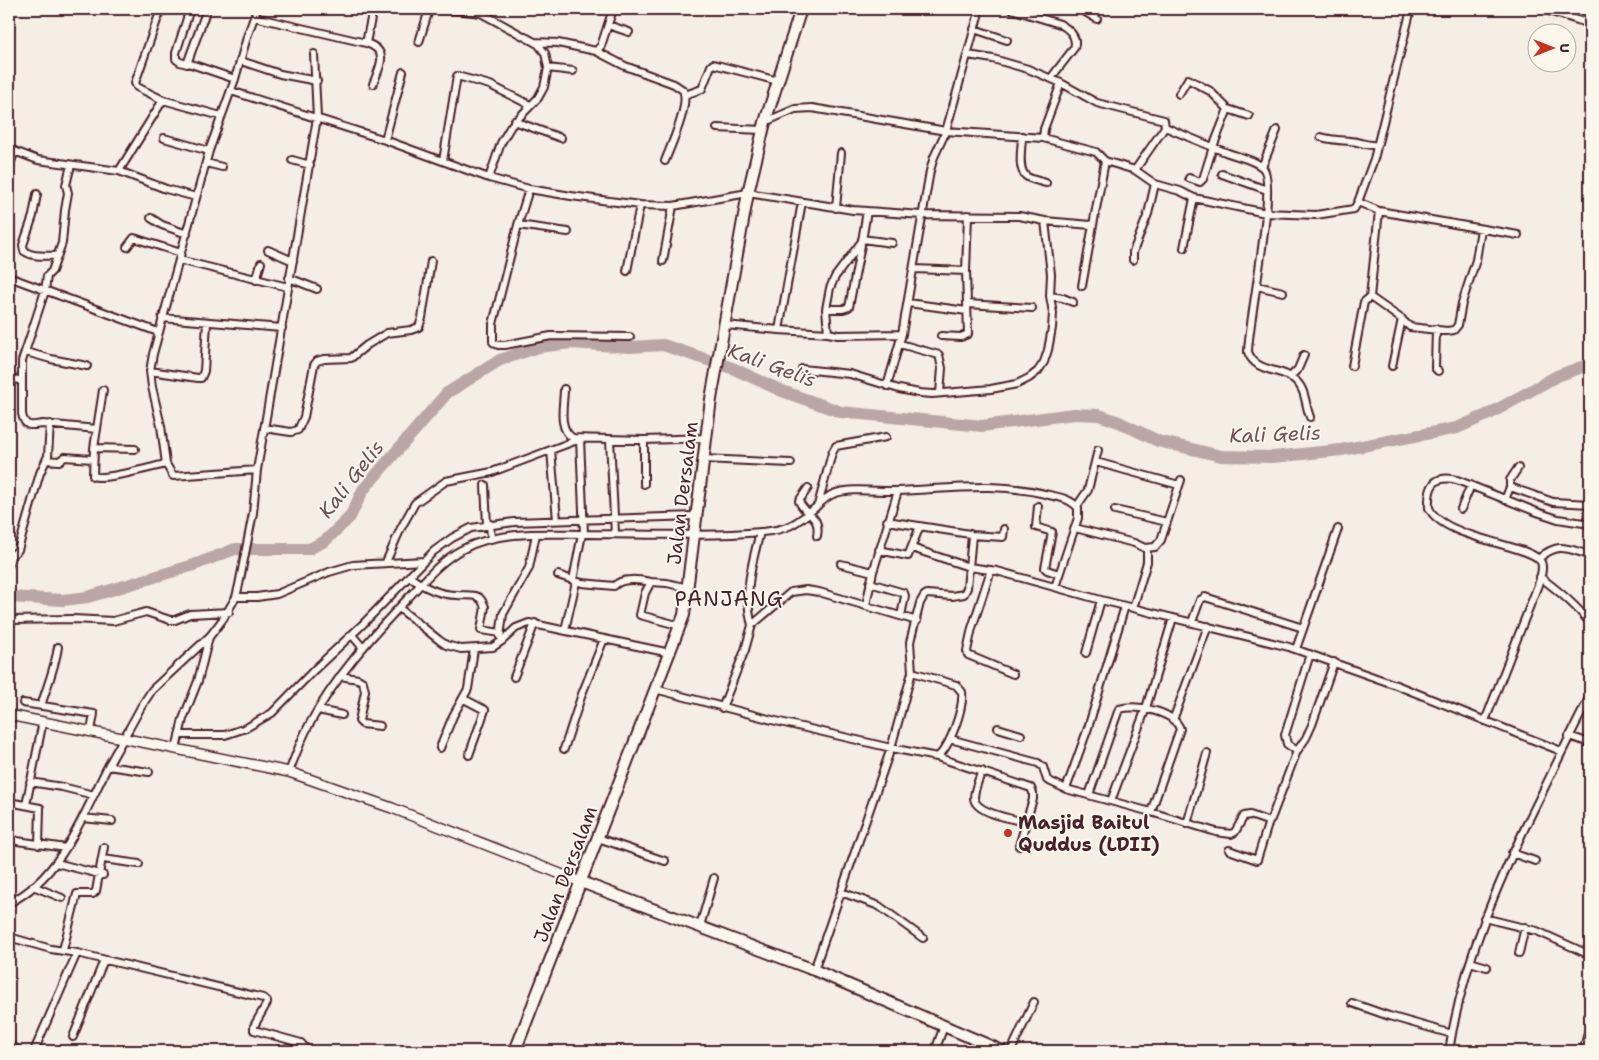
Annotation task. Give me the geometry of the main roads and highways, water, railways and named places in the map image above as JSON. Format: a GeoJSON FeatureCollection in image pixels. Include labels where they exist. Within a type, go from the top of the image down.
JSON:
{"type":"FeatureCollection","features":[{"type":"Feature","properties":{"kind":"main road","name":"Jalan Dersalam"},"geometry":{"type":"LineString","coordinates":[[515,1051],[680,626],[688,588],[695,517],[711,398],[748,193],[764,126],[801,9]]}},
{"type":"Feature","properties":{"kind":"main road"},"geometry":{"type":"LineString","coordinates":[[9,715],[288,772],[392,808],[814,970],[998,1050]]}},
{"type":"Feature","properties":{"kind":"waterway","name":"Kali Gelis"},"geometry":{"type":"LineString","coordinates":[[9,597],[63,600],[88,597],[194,565],[235,549],[309,549],[325,541],[350,517],[363,490],[447,393],[500,360],[538,347],[571,343],[630,347],[663,345],[732,368],[782,391],[841,412],[982,426],[1074,414],[1099,415],[1119,422],[1158,441],[1221,456],[1273,457],[1341,450],[1457,428],[1491,413],[1557,376],[1590,364]]}},
{"type":"Feature","properties":{"kind":"place","name":"Masjid Baitul Quddus (LDII)"},"geometry":{"type":"Point","coordinates":[1008,833]}},
{"type":"Feature","properties":{"kind":"district","name":"PANJANG"},"geometry":{"type":"Point","coordinates":[729,599]}}]}
